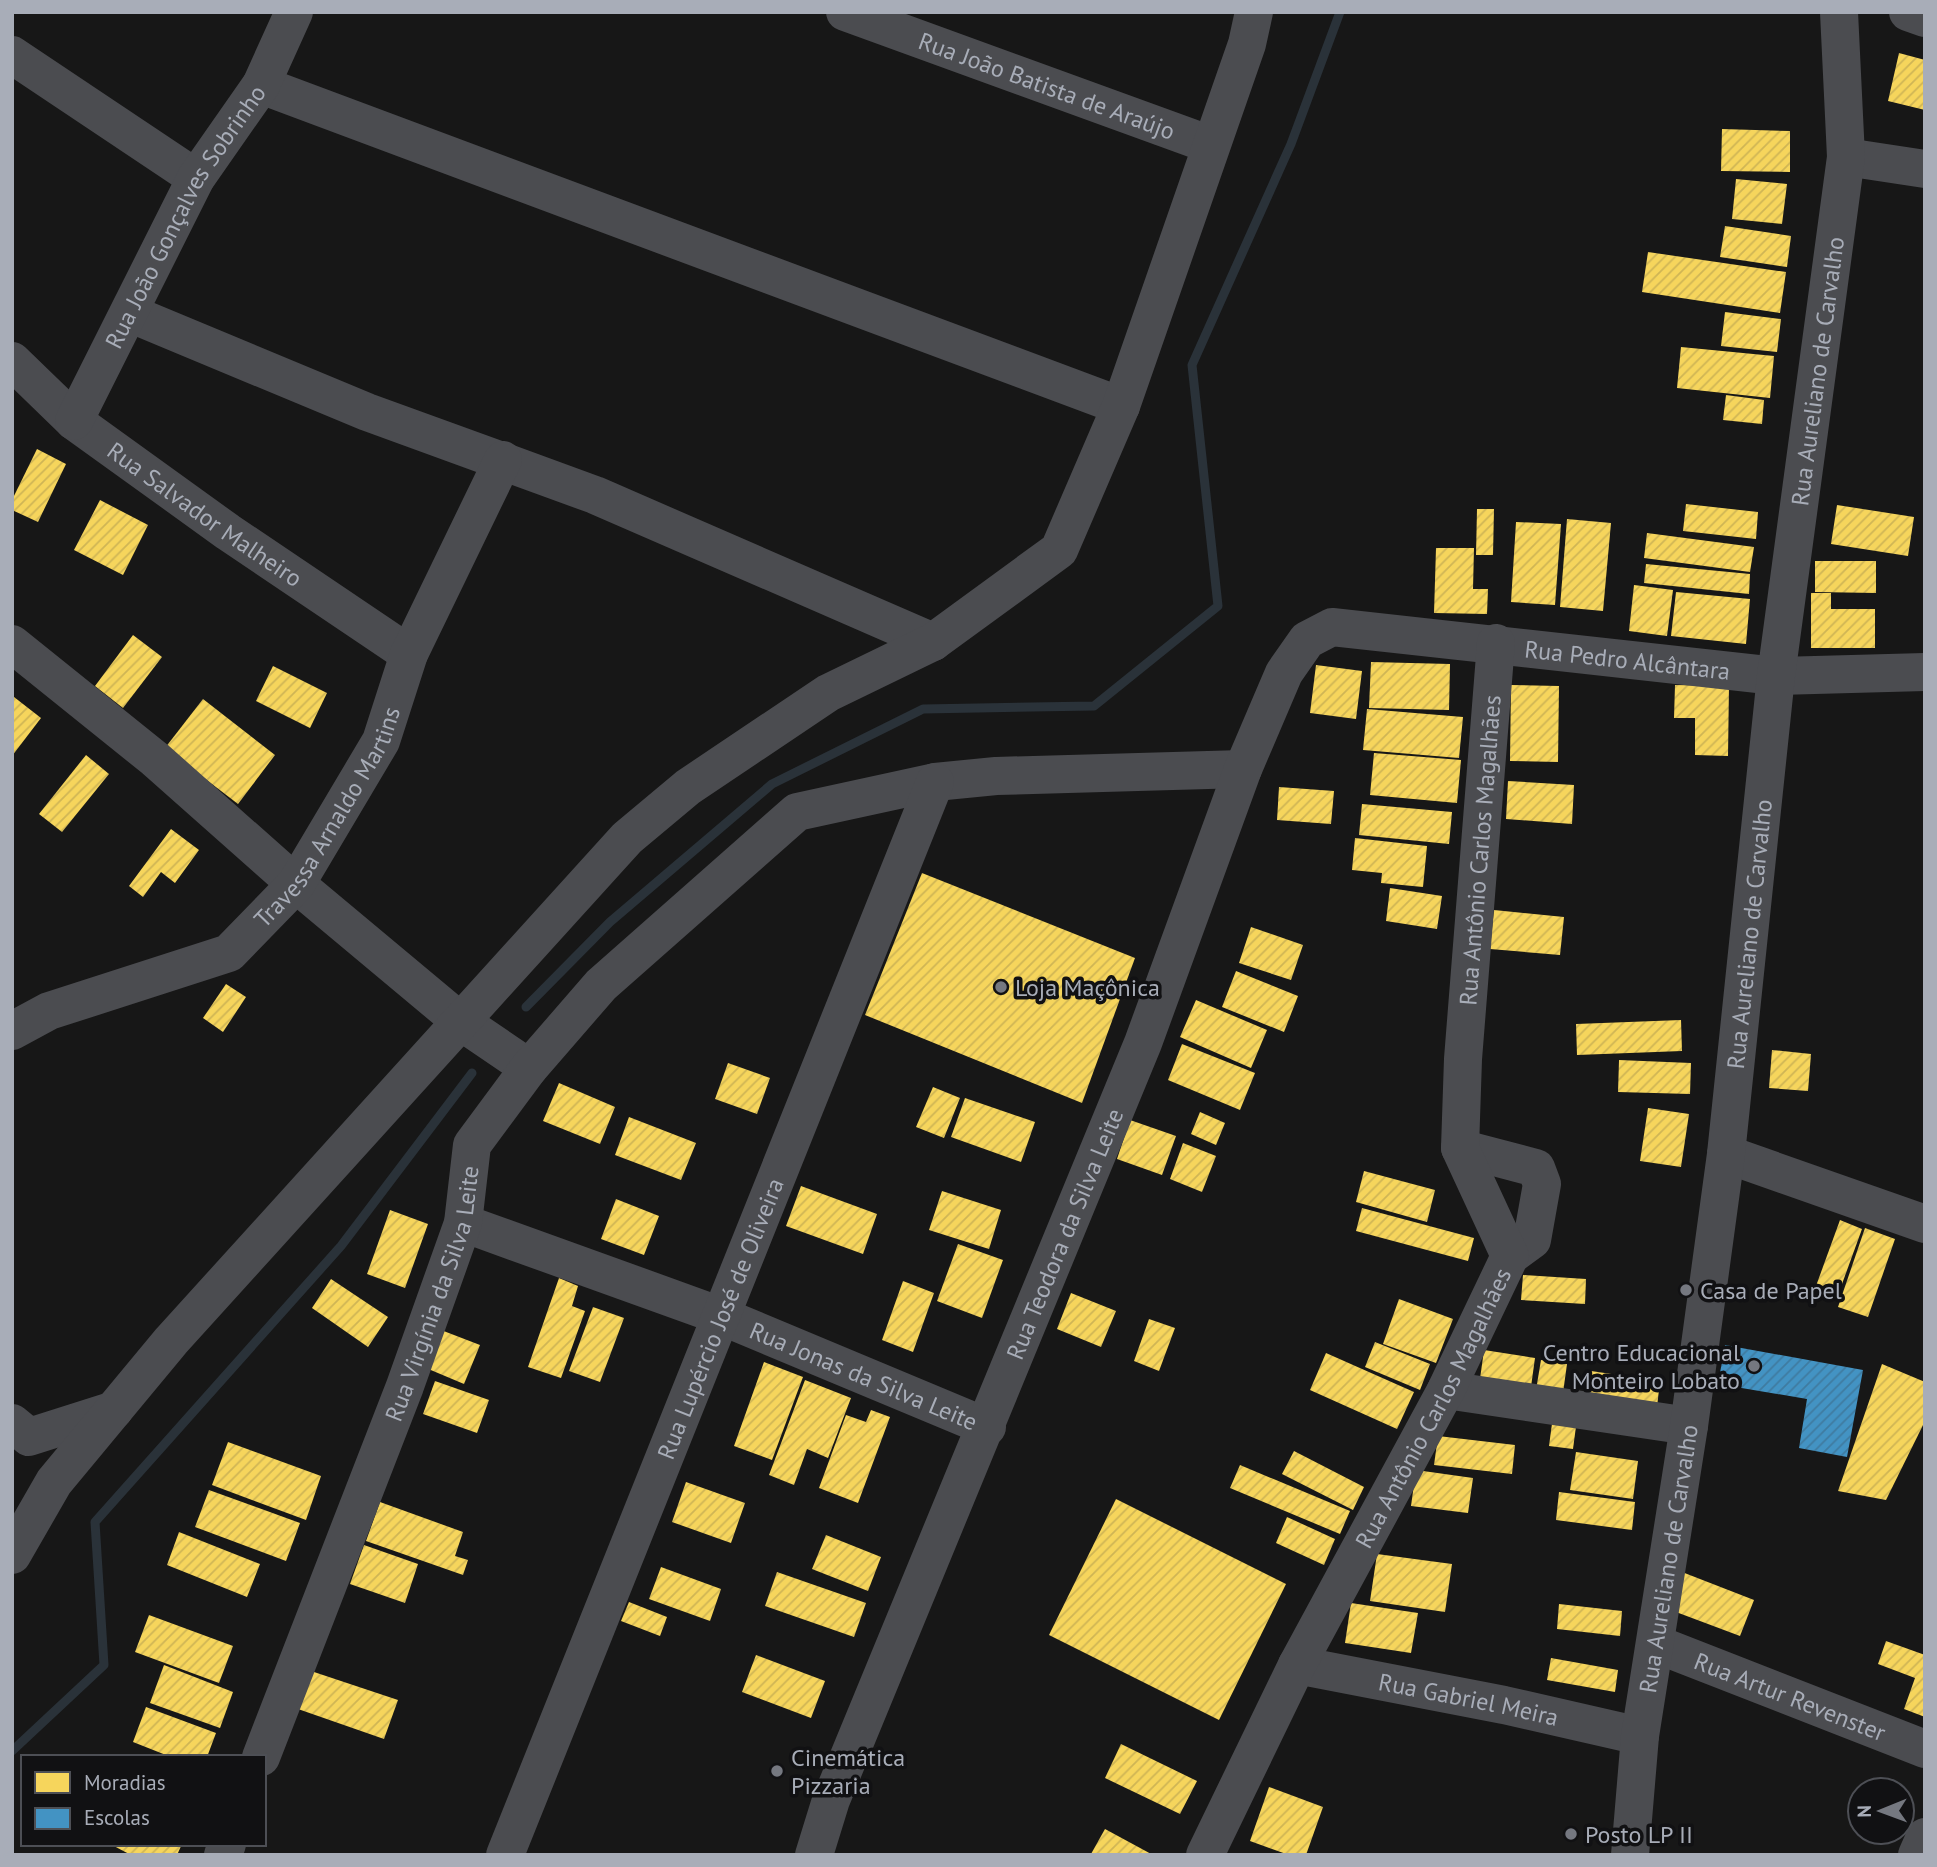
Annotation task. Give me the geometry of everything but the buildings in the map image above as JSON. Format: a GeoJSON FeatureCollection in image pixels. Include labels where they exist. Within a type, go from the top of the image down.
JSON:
{"type":"FeatureCollection","features":[{"type":"Feature","properties":{"kind":"street","name":"Rua João Gonçalves Sobrinho"},"geometry":{"type":"LineString","coordinates":[[75,421],[195,178],[261,85],[294,12]]}},
{"type":"Feature","properties":{"kind":"street","name":"Rua João Batista de Araújo"},"geometry":{"type":"LineString","coordinates":[[845,12],[1211,145]]}},
{"type":"Feature","properties":{"kind":"street"},"geometry":{"type":"LineString","coordinates":[[12,1555],[54,1482],[171,1340],[627,838],[688,787],[828,693],[933,642],[1059,550],[1121,407],[1247,44],[1254,12]]}},
{"type":"Feature","properties":{"kind":"street","name":"Rua Aureliano de Carvalho"},"geometry":{"type":"LineString","coordinates":[[1630,1855],[1640,1736],[1689,1426],[1726,1154],[1776,676],[1846,157],[1839,12]]}},
{"type":"Feature","properties":{"kind":"street"},"geometry":{"type":"LineString","coordinates":[[1908,12],[1925,18]]}},
{"type":"Feature","properties":{"kind":"street"},"geometry":{"type":"LineString","coordinates":[[12,55],[195,178]]}},
{"type":"Feature","properties":{"kind":"street"},"geometry":{"type":"LineString","coordinates":[[261,85],[1121,407]]}},
{"type":"Feature","properties":{"kind":"street"},"geometry":{"type":"LineString","coordinates":[[1846,157],[1925,169]]}},
{"type":"Feature","properties":{"kind":"street"},"geometry":{"type":"LineString","coordinates":[[129,313],[367,412],[595,495],[933,642]]}},
{"type":"Feature","properties":{"kind":"street","name":"Rua Salvador Malheiro"},"geometry":{"type":"LineString","coordinates":[[12,361],[75,421],[228,532],[409,654]]}},
{"type":"Feature","properties":{"kind":"street","name":"Travessa Arnaldo Martins"},"geometry":{"type":"LineString","coordinates":[[12,1031],[49,1011],[229,953],[296,884],[381,741],[409,654],[503,460]]}},
{"type":"Feature","properties":{"kind":"street","name":"Rua Pedro Alcântara"},"geometry":{"type":"LineString","coordinates":[[1332,627],[1776,676],[1925,672]]}},
{"type":"Feature","properties":{"kind":"street","name":"Rua Teodora da Silva Leite"},"geometry":{"type":"LineString","coordinates":[[814,1855],[831,1800],[1143,1043],[1242,769],[1284,673],[1307,640],[1332,627]]}},
{"type":"Feature","properties":{"kind":"street","name":"Rua Antônio Carlos Magalhães"},"geometry":{"type":"LineString","coordinates":[[1214,1852],[1297,1665],[1446,1390],[1510,1256],[1460,1148],[1463,1059],[1496,643]]}},
{"type":"Feature","properties":{"kind":"street"},"geometry":{"type":"LineString","coordinates":[[12,644],[155,759],[296,884],[460,1021],[529,1068]]}},
{"type":"Feature","properties":{"kind":"street"},"geometry":{"type":"LineString","coordinates":[[936,782],[996,776],[1242,769]]}},
{"type":"Feature","properties":{"kind":"street","name":"Rua Virgínia da Silva Leite"},"geometry":{"type":"LineString","coordinates":[[262,1755],[405,1386],[463,1223],[472,1146],[529,1068],[601,985],[797,812],[936,782]]}},
{"type":"Feature","properties":{"kind":"street","name":"Rua Lupércio José de Oliveira"},"geometry":{"type":"LineString","coordinates":[[505,1855],[936,782]]}},
{"type":"Feature","properties":{"kind":"street"},"geometry":{"type":"LineString","coordinates":[[1460,1148],[1536,1168],[1542,1184],[1532,1240],[1510,1256]]}},
{"type":"Feature","properties":{"kind":"street"},"geometry":{"type":"LineString","coordinates":[[1726,1154],[1925,1224]]}},
{"type":"Feature","properties":{"kind":"street","name":"Rua Jonas da Silva Leite"},"geometry":{"type":"LineString","coordinates":[[463,1223],[721,1316],[987,1427]]}},
{"type":"Feature","properties":{"kind":"street"},"geometry":{"type":"LineString","coordinates":[[1446,1390],[1689,1426]]}},
{"type":"Feature","properties":{"kind":"street"},"geometry":{"type":"LineString","coordinates":[[54,1482],[21,1430],[114,1410]]}},
{"type":"Feature","properties":{"kind":"street","name":"Rua Artur Revenster"},"geometry":{"type":"LineString","coordinates":[[1656,1644],[1925,1749]]}},
{"type":"Feature","properties":{"kind":"street","name":"Rua Gabriel Meira"},"geometry":{"type":"LineString","coordinates":[[1297,1665],[1504,1705],[1640,1736]]}},
{"type":"Feature","properties":{"kind":"street"},"geometry":{"type":"LineString","coordinates":[[831,1800],[841,1855]]}},
{"type":"Feature","properties":{"kind":"street"},"geometry":{"type":"LineString","coordinates":[[1917,1855],[1925,1837]]}},
{"type":"Feature","properties":{"kind":"waterway"},"geometry":{"type":"LineString","coordinates":[[526,1007],[610,922],[772,784],[923,709],[1094,706],[1218,606],[1192,365],[1291,144],[1340,12]]}},
{"type":"Feature","properties":{"kind":"waterway"},"geometry":{"type":"LineString","coordinates":[[12,1751],[104,1665],[95,1522],[341,1246],[472,1073]]}},
{"type":"Feature","properties":{"kind":"place","name":"Loja Maçônica"},"geometry":{"type":"Point","coordinates":[1001,987]}},
{"type":"Feature","properties":{"kind":"place","name":"Casa de Papel"},"geometry":{"type":"Point","coordinates":[1686,1290]}},
{"type":"Feature","properties":{"kind":"place","name":"Centro Educacional Monteiro Lobato"},"geometry":{"type":"Point","coordinates":[1754,1366]}},
{"type":"Feature","properties":{"kind":"place","name":"Cinemática Pizzaria"},"geometry":{"type":"Point","coordinates":[777,1771]}},
{"type":"Feature","properties":{"kind":"place","name":"Posto LP II"},"geometry":{"type":"Point","coordinates":[1571,1834]}}]}
